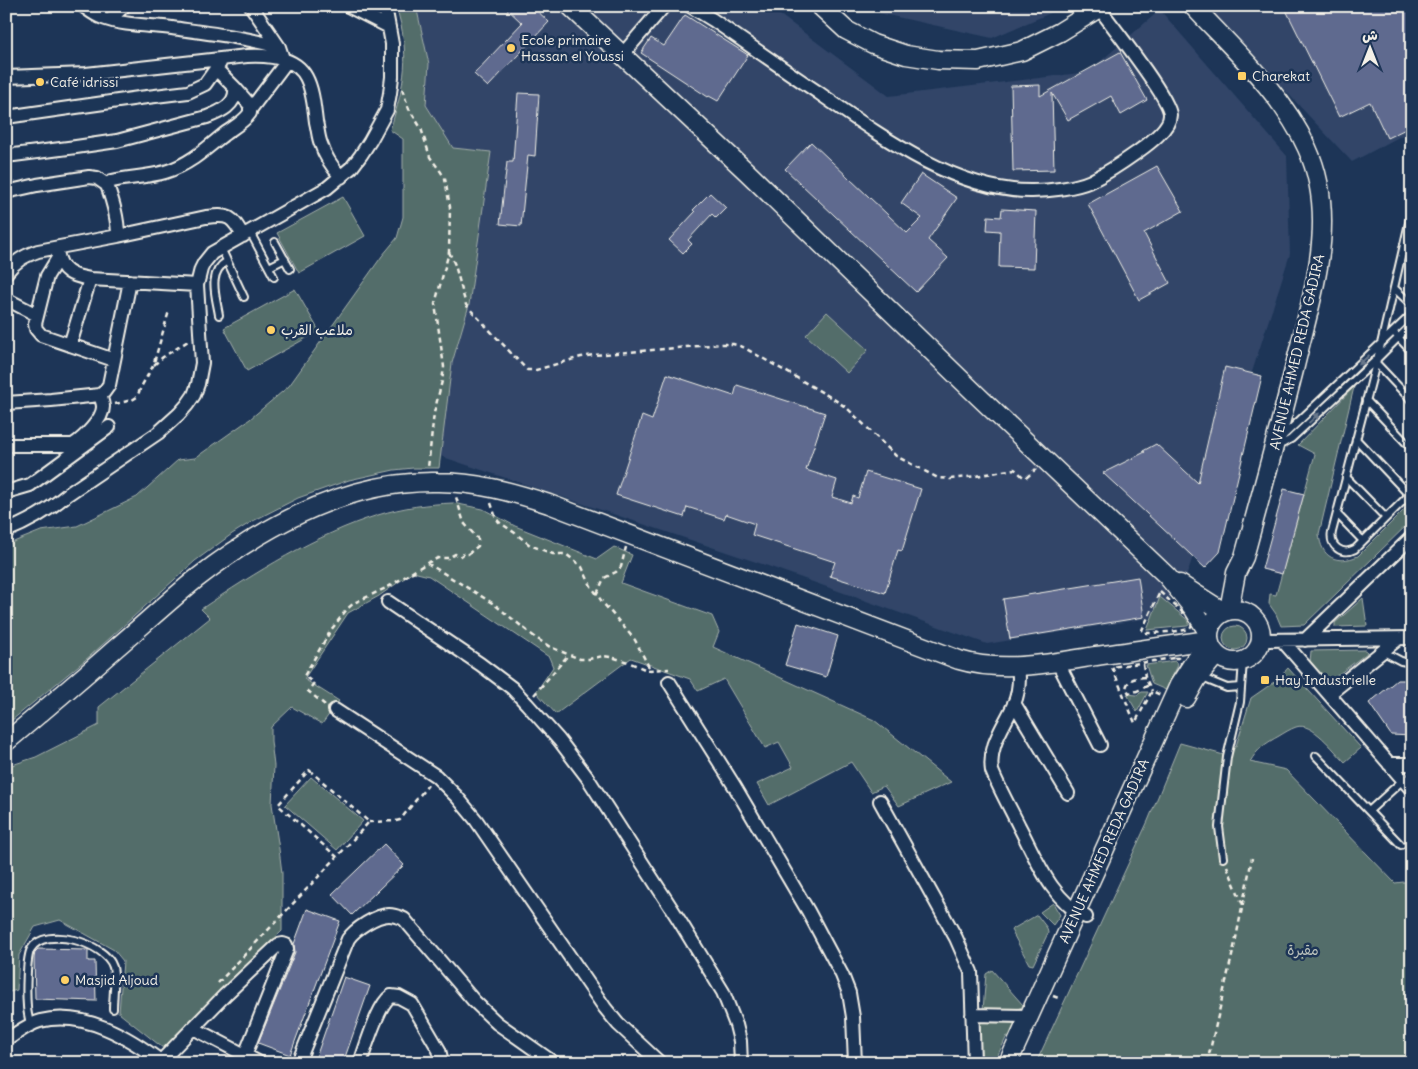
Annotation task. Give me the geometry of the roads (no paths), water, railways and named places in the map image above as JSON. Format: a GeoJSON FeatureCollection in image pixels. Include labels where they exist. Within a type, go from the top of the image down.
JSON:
{"type":"FeatureCollection","features":[{"type":"Feature","properties":{"kind":"street"},"geometry":{"type":"LineString","coordinates":[[83,6],[96,15],[109,20],[248,39],[283,56],[297,66],[305,75],[310,86],[320,143],[326,157],[341,177]]}},
{"type":"Feature","properties":{"kind":"street"},"geometry":{"type":"LineString","coordinates":[[109,20],[124,6]]}},
{"type":"Feature","properties":{"kind":"street"},"geometry":{"type":"LineString","coordinates":[[251,6],[283,56]]}},
{"type":"Feature","properties":{"kind":"street"},"geometry":{"type":"LineString","coordinates":[[348,6],[389,27]]}},
{"type":"Feature","properties":{"kind":"street"},"geometry":{"type":"LineString","coordinates":[[6,531],[24,523],[54,505],[158,433],[187,405],[198,384],[202,363],[197,285],[204,263],[212,253],[316,195],[341,177],[361,155],[387,110],[392,77],[392,44],[385,6]]}},
{"type":"Feature","properties":{"kind":"street"},"geometry":{"type":"LineString","coordinates":[[570,6],[747,172],[1167,576],[1193,608],[1211,643],[1226,661],[1243,661],[1253,655],[1260,646],[1262,634],[1258,623],[1250,614],[1233,611],[1167,576]]}},
{"type":"Feature","properties":{"kind":"street"},"geometry":{"type":"LineString","coordinates":[[622,55],[664,6]]}},
{"type":"Feature","properties":{"kind":"street"},"geometry":{"type":"LineString","coordinates":[[690,6],[878,135],[947,172],[989,186],[1031,191],[1063,188],[1090,181],[1154,140],[1169,120],[1168,106],[1153,81],[1101,7],[1060,32],[1022,51],[978,61],[938,60],[906,55],[873,44],[846,30],[820,6]]}},
{"type":"Feature","properties":{"kind":"street","name":"AVENUE AHMED REDA GADIRA"},"geometry":{"type":"LineString","coordinates":[[1193,6],[1281,103],[1296,126],[1318,177],[1322,226],[1320,258],[1275,445],[1244,557],[1243,593],[1233,611]]}},
{"type":"Feature","properties":{"kind":"street"},"geometry":{"type":"LineString","coordinates":[[6,76],[86,74],[219,64],[266,55],[283,56]]}},
{"type":"Feature","properties":{"kind":"street"},"geometry":{"type":"LineString","coordinates":[[106,185],[112,181],[166,172],[190,161],[248,116],[283,56]]}},
{"type":"Feature","properties":{"kind":"street"},"geometry":{"type":"LineString","coordinates":[[219,64],[235,88],[250,105],[250,110]]}},
{"type":"Feature","properties":{"kind":"street"},"geometry":{"type":"LineString","coordinates":[[6,117],[188,92],[205,84],[219,64]]}},
{"type":"Feature","properties":{"kind":"street"},"geometry":{"type":"LineString","coordinates":[[6,156],[116,140],[207,117],[217,113],[234,100],[235,88]]}},
{"type":"Feature","properties":{"kind":"street"},"geometry":{"type":"LineString","coordinates":[[6,192],[37,185],[89,177],[96,178],[106,185],[115,208],[118,236]]}},
{"type":"Feature","properties":{"kind":"street"},"geometry":{"type":"LineString","coordinates":[[6,274],[17,260],[28,254],[57,252],[118,236],[216,215],[228,217],[246,234]]}},
{"type":"Feature","properties":{"kind":"street"},"geometry":{"type":"LineString","coordinates":[[57,252],[64,268],[76,276],[90,279],[197,285]]}},
{"type":"Feature","properties":{"kind":"street"},"geometry":{"type":"LineString","coordinates":[[57,252],[47,276],[35,324],[36,329],[41,335],[114,360]]}},
{"type":"Feature","properties":{"kind":"street"},"geometry":{"type":"LineString","coordinates":[[70,345],[90,279]]}},
{"type":"Feature","properties":{"kind":"street"},"geometry":{"type":"LineString","coordinates":[[73,448],[100,418],[102,400],[104,392],[109,385],[130,281]]}},
{"type":"Feature","properties":{"kind":"street"},"geometry":{"type":"LineString","coordinates":[[6,299],[37,315]]}},
{"type":"Feature","properties":{"kind":"street"},"geometry":{"type":"LineString","coordinates":[[6,403],[51,400],[102,400]]}},
{"type":"Feature","properties":{"kind":"street"},"geometry":{"type":"LineString","coordinates":[[6,492],[30,485],[73,448],[109,427]]}},
{"type":"Feature","properties":{"kind":"street"},"geometry":{"type":"LineString","coordinates":[[6,445],[73,448]]}},
{"type":"Feature","properties":{"kind":"street"},"geometry":{"type":"LineString","coordinates":[[6,742],[195,580],[241,547],[285,521],[327,502],[372,488],[395,484],[426,482],[486,487],[543,502],[959,660],[985,666],[1058,662],[1211,643]]}},
{"type":"Feature","properties":{"kind":"street"},"geometry":{"type":"LineString","coordinates":[[1305,640],[1412,537]]}},
{"type":"Feature","properties":{"kind":"street"},"geometry":{"type":"LineString","coordinates":[[388,602],[512,688],[559,740],[587,777],[723,992],[736,1025],[742,1063]]}},
{"type":"Feature","properties":{"kind":"street"},"geometry":{"type":"LineString","coordinates":[[1211,643],[1210,628],[1215,619],[1233,611]]}},
{"type":"Feature","properties":{"kind":"street"},"geometry":{"type":"LineString","coordinates":[[1262,640],[1412,638]]}},
{"type":"Feature","properties":{"kind":"street"},"geometry":{"type":"LineString","coordinates":[[1329,694],[1398,639]]}},
{"type":"Feature","properties":{"kind":"street"},"geometry":{"type":"LineString","coordinates":[[1282,640],[1412,790]]}},
{"type":"Feature","properties":{"kind":"street","name":"AVENUE AHMED REDA GADIRA"},"geometry":{"type":"LineString","coordinates":[[1008,1063],[1028,1016],[1081,914],[1198,677],[1211,643]]}},
{"type":"Feature","properties":{"kind":"street","name":"AVENUE AHMED REDA GADIRA"},"geometry":{"type":"LineString","coordinates":[[1021,1063],[1081,914],[1179,685],[1195,660],[1211,643]]}},
{"type":"Feature","properties":{"kind":"street"},"geometry":{"type":"LineString","coordinates":[[1058,662],[1100,744]]}},
{"type":"Feature","properties":{"kind":"street"},"geometry":{"type":"LineString","coordinates":[[1018,665],[1019,683],[1014,703],[992,748],[990,763],[992,771],[1046,877],[1060,897],[1081,914]]}},
{"type":"Feature","properties":{"kind":"street"},"geometry":{"type":"LineString","coordinates":[[669,682],[735,787],[808,911],[842,975],[849,993],[853,1018],[855,1063]]}},
{"type":"Feature","properties":{"kind":"street"},"geometry":{"type":"LineString","coordinates":[[1014,703],[1068,793]]}},
{"type":"Feature","properties":{"kind":"street"},"geometry":{"type":"LineString","coordinates":[[335,710],[436,776],[457,797],[476,820],[605,1008],[618,1024],[660,1063]]}},
{"type":"Feature","properties":{"kind":"street"},"geometry":{"type":"LineString","coordinates":[[1389,764],[1412,764]]}},
{"type":"Feature","properties":{"kind":"street"},"geometry":{"type":"LineString","coordinates":[[880,801],[956,938],[971,972],[974,1063]]}},
{"type":"Feature","properties":{"kind":"street"},"geometry":{"type":"LineString","coordinates":[[298,1063],[348,939],[359,928],[381,916],[389,915],[404,919],[474,1001],[497,1023],[554,1063]]}},
{"type":"Feature","properties":{"kind":"street"},"geometry":{"type":"LineString","coordinates":[[6,1040],[38,1022],[63,1018],[80,1020],[97,1025],[126,1038],[162,1062],[193,1028],[278,945],[286,945],[287,949],[245,1055]]}},
{"type":"Feature","properties":{"kind":"street"},"geometry":{"type":"LineString","coordinates":[[360,1063],[381,1008],[386,999],[392,996],[399,997],[412,1004],[439,1050],[441,1063]]}},
{"type":"Feature","properties":{"kind":"street"},"geometry":{"type":"LineString","coordinates":[[972,1015],[1028,1016]]}},
{"type":"Feature","properties":{"kind":"street"},"geometry":{"type":"LineString","coordinates":[[193,1028],[260,1063]]}},
{"type":"Feature","properties":{"kind":"lane"},"geometry":{"type":"LineString","coordinates":[[1356,439],[1410,493],[1363,541],[1351,551],[1343,551],[1336,547],[1331,536],[1376,361],[1381,344],[1412,211]]}},
{"type":"Feature","properties":{"kind":"lane"},"geometry":{"type":"LineString","coordinates":[[246,234],[274,277]]}},
{"type":"Feature","properties":{"kind":"lane"},"geometry":{"type":"LineString","coordinates":[[275,242],[290,269]]}},
{"type":"Feature","properties":{"kind":"lane"},"geometry":{"type":"LineString","coordinates":[[221,248],[244,297]]}},
{"type":"Feature","properties":{"kind":"lane"},"geometry":{"type":"LineString","coordinates":[[1402,250],[1412,259]]}},
{"type":"Feature","properties":{"kind":"lane"},"geometry":{"type":"LineString","coordinates":[[269,268],[285,259]]}},
{"type":"Feature","properties":{"kind":"lane"},"geometry":{"type":"LineString","coordinates":[[219,315],[214,277],[219,267],[226,260]]}},
{"type":"Feature","properties":{"kind":"lane"},"geometry":{"type":"LineString","coordinates":[[1394,288],[1412,305]]}},
{"type":"Feature","properties":{"kind":"lane"},"geometry":{"type":"LineString","coordinates":[[1275,445],[1412,314]]}},
{"type":"Feature","properties":{"kind":"lane"},"geometry":{"type":"LineString","coordinates":[[1275,445],[1291,439],[1376,361],[1412,324]]}},
{"type":"Feature","properties":{"kind":"lane"},"geometry":{"type":"LineString","coordinates":[[1393,332],[1412,352]]}},
{"type":"Feature","properties":{"kind":"lane"},"geometry":{"type":"LineString","coordinates":[[1376,361],[1412,401]]}},
{"type":"Feature","properties":{"kind":"lane"},"geometry":{"type":"LineString","coordinates":[[1366,400],[1412,449]]}},
{"type":"Feature","properties":{"kind":"lane"},"geometry":{"type":"LineString","coordinates":[[1346,477],[1386,518]]}},
{"type":"Feature","properties":{"kind":"lane"},"geometry":{"type":"LineString","coordinates":[[1337,514],[1363,541]]}},
{"type":"Feature","properties":{"kind":"lane"},"geometry":{"type":"LineString","coordinates":[[1382,651],[1401,661],[1412,663]]}},
{"type":"Feature","properties":{"kind":"lane"},"geometry":{"type":"LineString","coordinates":[[1223,858],[1220,841],[1220,818],[1227,757],[1240,702],[1243,661]]}},
{"type":"Feature","properties":{"kind":"lane"},"geometry":{"type":"LineString","coordinates":[[1198,677],[1227,688],[1241,687]]}},
{"type":"Feature","properties":{"kind":"lane"},"geometry":{"type":"LineString","coordinates":[[1316,756],[1401,845]]}},
{"type":"Feature","properties":{"kind":"lane"},"geometry":{"type":"LineString","coordinates":[[1369,811],[1403,780]]}},
{"type":"Feature","properties":{"kind":"lane"},"geometry":{"type":"LineString","coordinates":[[30,1026],[27,1005],[28,959],[30,949],[42,939],[53,937],[66,938],[86,943],[102,952],[110,960],[113,967],[113,1009]]}},
{"type":"Feature","properties":{"kind":"place","name":"Ecole primaire Hassan el Youssi"},"geometry":{"type":"Point","coordinates":[511,48]}},
{"type":"Feature","properties":{"kind":"place","name":"Charekat"},"geometry":{"type":"Point","coordinates":[1242,76]}},
{"type":"Feature","properties":{"kind":"place","name":"Café idrissi"},"geometry":{"type":"Point","coordinates":[40,82]}},
{"type":"Feature","properties":{"kind":"place","name":"ملاعب القرب"},"geometry":{"type":"Point","coordinates":[271,330]}},
{"type":"Feature","properties":{"kind":"place","name":"Hay Industrielle"},"geometry":{"type":"Point","coordinates":[1265,680]}},
{"type":"Feature","properties":{"kind":"place","name":"Masjid Aljoud"},"geometry":{"type":"Point","coordinates":[65,980]}},
{"type":"Feature","properties":{"kind":"park label","name":"مقبرة"},"geometry":{"type":"Point","coordinates":[1303,950]}}]}
